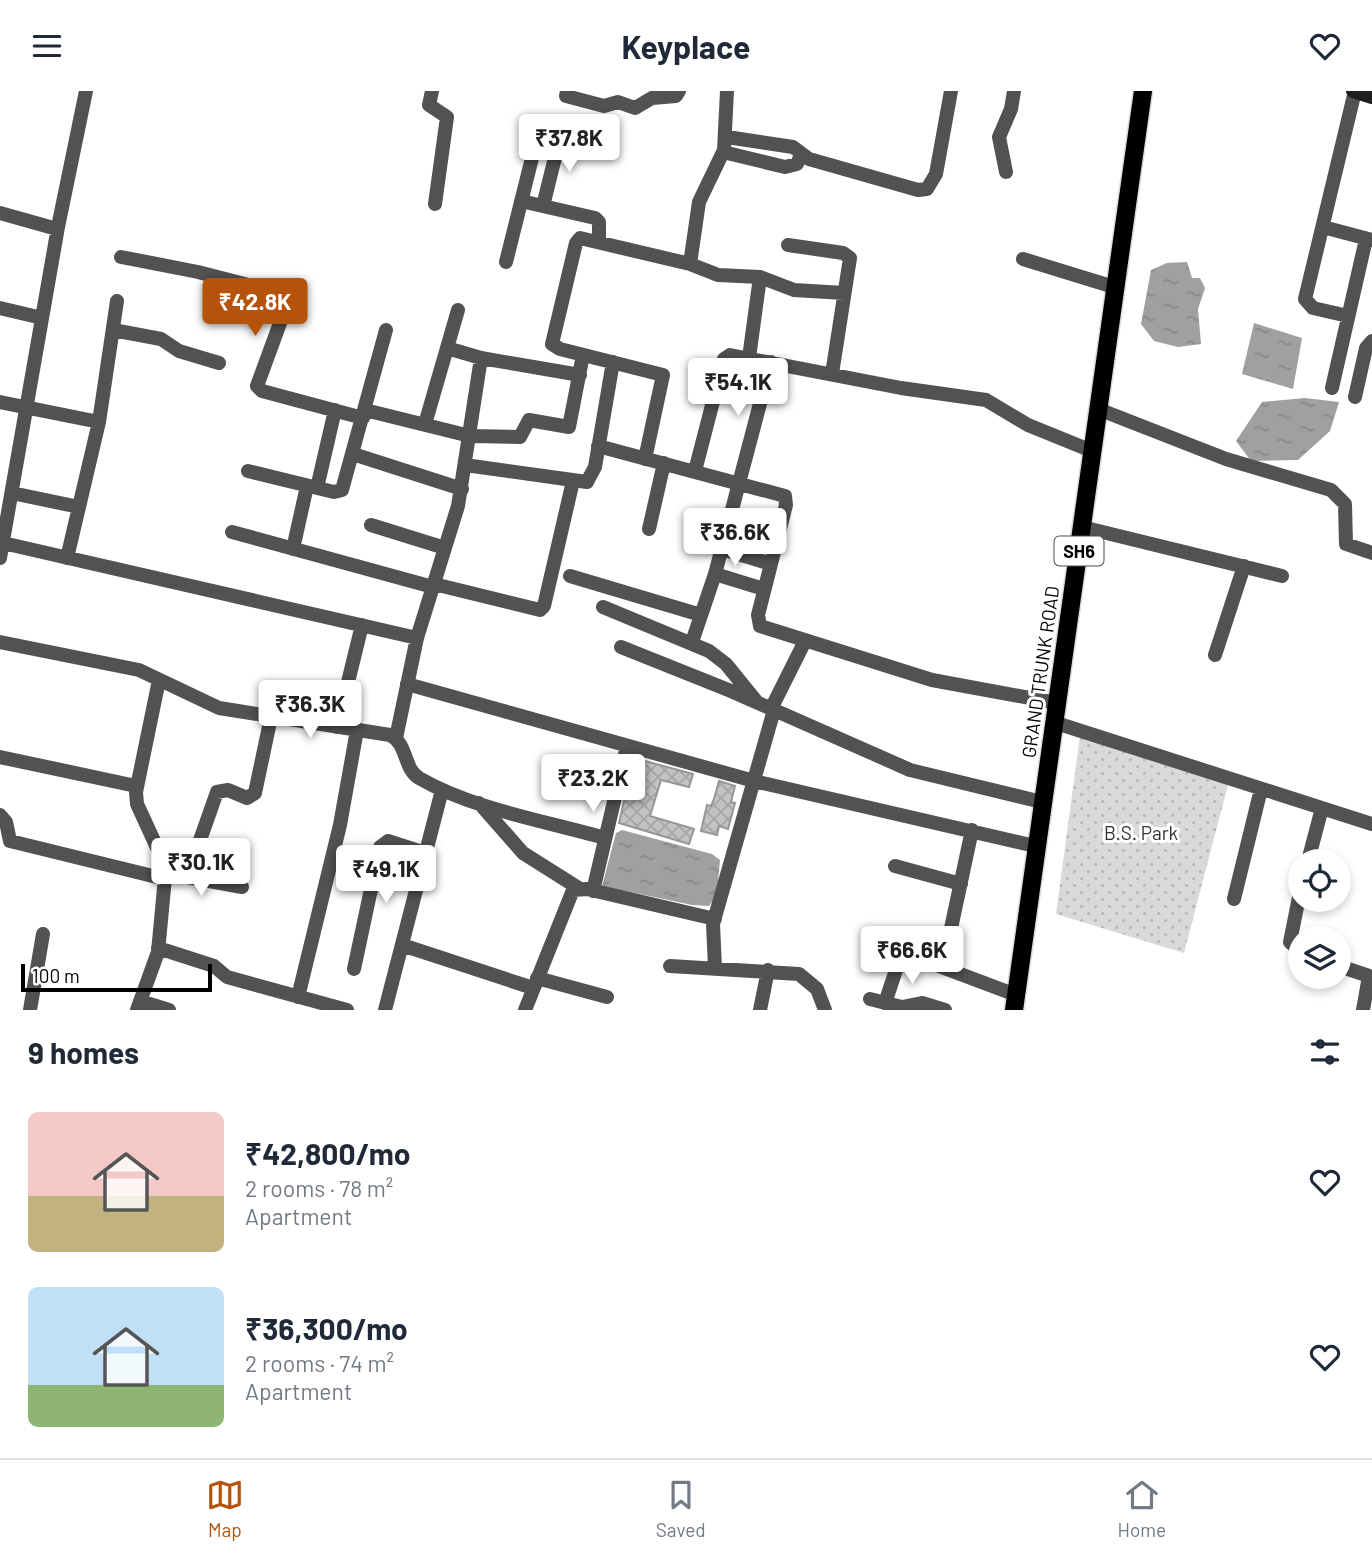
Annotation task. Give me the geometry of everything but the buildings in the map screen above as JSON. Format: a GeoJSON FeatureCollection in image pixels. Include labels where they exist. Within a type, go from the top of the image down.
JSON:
{"type":"FeatureCollection","features":[{"type":"Feature","properties":{"kind":"main road","name":"GRAND TRUNK ROAD"},"geometry":{"type":"LineString","coordinates":[[1015,1002],[1143,91]]}},
{"type":"Feature","properties":{"kind":"street"},"geometry":{"type":"LineString","coordinates":[[0,558],[8,495],[27,407],[57,229],[86,91]]}},
{"type":"Feature","properties":{"kind":"street"},"geometry":{"type":"LineString","coordinates":[[432,91],[429,105],[447,117],[435,204]]}},
{"type":"Feature","properties":{"kind":"street"},"geometry":{"type":"LineString","coordinates":[[567,91],[566,96],[571,99],[604,106],[618,102],[635,108],[652,99],[676,96],[679,91]]}},
{"type":"Feature","properties":{"kind":"street"},"geometry":{"type":"LineString","coordinates":[[690,264],[699,202],[723,152],[727,137],[727,91]]}},
{"type":"Feature","properties":{"kind":"street"},"geometry":{"type":"LineString","coordinates":[[727,137],[787,145],[801,155],[918,190],[927,189],[936,174],[951,91]]}},
{"type":"Feature","properties":{"kind":"street"},"geometry":{"type":"LineString","coordinates":[[1006,171],[999,137],[1012,109],[1014,91]]}},
{"type":"Feature","properties":{"kind":"street"},"geometry":{"type":"LineString","coordinates":[[1348,316],[1313,308],[1305,299],[1354,91],[1372,97]]}},
{"type":"Feature","properties":{"kind":"street"},"geometry":{"type":"LineString","coordinates":[[543,206],[561,133]]}},
{"type":"Feature","properties":{"kind":"street"},"geometry":{"type":"LineString","coordinates":[[506,262],[537,138]]}},
{"type":"Feature","properties":{"kind":"street"},"geometry":{"type":"LineString","coordinates":[[779,166],[787,145]]}},
{"type":"Feature","properties":{"kind":"street"},"geometry":{"type":"LineString","coordinates":[[723,152],[791,167],[801,155]]}},
{"type":"Feature","properties":{"kind":"street"},"geometry":{"type":"LineString","coordinates":[[521,201],[598,219],[599,241]]}},
{"type":"Feature","properties":{"kind":"street"},"geometry":{"type":"LineString","coordinates":[[0,213],[57,229]]}},
{"type":"Feature","properties":{"kind":"street"},"geometry":{"type":"LineString","coordinates":[[1323,227],[1369,240],[1332,388]]}},
{"type":"Feature","properties":{"kind":"street"},"geometry":{"type":"LineString","coordinates":[[645,459],[663,375],[555,347],[551,340],[576,243],[587,237],[690,264],[724,276],[760,277],[794,290],[844,293]]}},
{"type":"Feature","properties":{"kind":"street"},"geometry":{"type":"LineString","coordinates":[[788,245],[848,255],[850,263],[832,374]]}},
{"type":"Feature","properties":{"kind":"street"},"geometry":{"type":"LineString","coordinates":[[121,257],[198,272],[284,294],[286,304],[257,386],[262,391],[335,410],[425,425],[470,436],[520,437],[529,420],[569,427],[583,355]]}},
{"type":"Feature","properties":{"kind":"street"},"geometry":{"type":"LineString","coordinates":[[1023,259],[1114,287]]}},
{"type":"Feature","properties":{"kind":"street"},"geometry":{"type":"LineString","coordinates":[[749,358],[760,277]]}},
{"type":"Feature","properties":{"kind":"street"},"geometry":{"type":"LineString","coordinates":[[67,558],[99,422],[117,301]]}},
{"type":"Feature","properties":{"kind":"street"},"geometry":{"type":"LineString","coordinates":[[0,308],[42,318]]}},
{"type":"Feature","properties":{"kind":"street"},"geometry":{"type":"LineString","coordinates":[[425,425],[458,310]]}},
{"type":"Feature","properties":{"kind":"street"},"geometry":{"type":"LineString","coordinates":[[113,330],[161,339],[179,351],[219,363]]}},
{"type":"Feature","properties":{"kind":"street"},"geometry":{"type":"LineString","coordinates":[[248,471],[334,492],[342,490],[386,330]]}},
{"type":"Feature","properties":{"kind":"street"},"geometry":{"type":"LineString","coordinates":[[1344,336],[1371,342],[1355,397]]}},
{"type":"Feature","properties":{"kind":"street"},"geometry":{"type":"LineString","coordinates":[[447,348],[481,358],[580,375]]}},
{"type":"Feature","properties":{"kind":"street"},"geometry":{"type":"LineString","coordinates":[[695,471],[724,359],[730,355],[986,400],[1028,425],[1092,451]]}},
{"type":"Feature","properties":{"kind":"street"},"geometry":{"type":"LineString","coordinates":[[481,358],[462,489],[417,638],[396,738],[415,776],[442,790],[605,838]]}},
{"type":"Feature","properties":{"kind":"street"},"geometry":{"type":"LineString","coordinates":[[465,465],[587,482],[592,476],[613,362]]}},
{"type":"Feature","properties":{"kind":"street"},"geometry":{"type":"LineString","coordinates":[[692,642],[715,574],[771,362]]}},
{"type":"Feature","properties":{"kind":"street"},"geometry":{"type":"LineString","coordinates":[[0,402],[99,422]]}},
{"type":"Feature","properties":{"kind":"street"},"geometry":{"type":"LineString","coordinates":[[1098,409],[1226,459],[1331,490],[1345,504],[1346,544],[1372,553]]}},
{"type":"Feature","properties":{"kind":"street"},"geometry":{"type":"LineString","coordinates":[[293,549],[335,410]]}},
{"type":"Feature","properties":{"kind":"street"},"geometry":{"type":"LineString","coordinates":[[598,446],[785,496],[786,505],[758,615],[760,626],[932,680],[1056,703]]}},
{"type":"Feature","properties":{"kind":"street"},"geometry":{"type":"LineString","coordinates":[[353,454],[462,489]]}},
{"type":"Feature","properties":{"kind":"street"},"geometry":{"type":"LineString","coordinates":[[649,529],[664,463]]}},
{"type":"Feature","properties":{"kind":"street"},"geometry":{"type":"LineString","coordinates":[[232,532],[433,586],[540,610],[544,606],[573,481]]}},
{"type":"Feature","properties":{"kind":"street"},"geometry":{"type":"LineString","coordinates":[[8,495],[79,507]]}},
{"type":"Feature","properties":{"kind":"street"},"geometry":{"type":"LineString","coordinates":[[371,525],[445,548]]}},
{"type":"Feature","properties":{"kind":"street"},"geometry":{"type":"LineString","coordinates":[[726,527],[777,540]]}},
{"type":"Feature","properties":{"kind":"street"},"geometry":{"type":"LineString","coordinates":[[1082,527],[1282,576]]}},
{"type":"Feature","properties":{"kind":"street"},"geometry":{"type":"LineString","coordinates":[[3,543],[417,638]]}},
{"type":"Feature","properties":{"kind":"street"},"geometry":{"type":"LineString","coordinates":[[722,549],[771,564]]}},
{"type":"Feature","properties":{"kind":"street"},"geometry":{"type":"LineString","coordinates":[[1215,655],[1244,566]]}},
{"type":"Feature","properties":{"kind":"street"},"geometry":{"type":"LineString","coordinates":[[715,574],[764,589]]}},
{"type":"Feature","properties":{"kind":"street"},"geometry":{"type":"LineString","coordinates":[[570,576],[701,615]]}},
{"type":"Feature","properties":{"kind":"street"},"geometry":{"type":"LineString","coordinates":[[603,607],[692,642],[726,664],[768,708]]}},
{"type":"Feature","properties":{"kind":"street"},"geometry":{"type":"LineString","coordinates":[[337,727],[362,625]]}},
{"type":"Feature","properties":{"kind":"street"},"geometry":{"type":"LineString","coordinates":[[715,968],[715,919],[754,781],[768,708],[805,641]]}},
{"type":"Feature","properties":{"kind":"street"},"geometry":{"type":"LineString","coordinates":[[0,642],[131,668],[209,705],[396,738]]}},
{"type":"Feature","properties":{"kind":"street"},"geometry":{"type":"LineString","coordinates":[[621,647],[910,770],[1042,802]]}},
{"type":"Feature","properties":{"kind":"street"},"geometry":{"type":"LineString","coordinates":[[159,680],[136,786],[137,804],[164,858],[166,876],[158,948],[138,1006],[169,1010]]}},
{"type":"Feature","properties":{"kind":"street"},"geometry":{"type":"LineString","coordinates":[[407,684],[754,781],[1035,846]]}},
{"type":"Feature","properties":{"kind":"street"},"geometry":{"type":"LineString","coordinates":[[187,877],[217,792],[228,790],[247,798],[255,793],[271,716]]}},
{"type":"Feature","properties":{"kind":"street"},"geometry":{"type":"LineString","coordinates":[[1053,722],[1372,824]]}},
{"type":"Feature","properties":{"kind":"street"},"geometry":{"type":"LineString","coordinates":[[302,1002],[340,825],[357,730]]}},
{"type":"Feature","properties":{"kind":"street"},"geometry":{"type":"LineString","coordinates":[[587,890],[605,838],[627,746]]}},
{"type":"Feature","properties":{"kind":"street"},"geometry":{"type":"LineString","coordinates":[[0,757],[136,786]]}},
{"type":"Feature","properties":{"kind":"street"},"geometry":{"type":"LineString","coordinates":[[1234,899],[1261,789]]}},
{"type":"Feature","properties":{"kind":"street"},"geometry":{"type":"LineString","coordinates":[[385,1010],[442,790]]}},
{"type":"Feature","properties":{"kind":"street"},"geometry":{"type":"LineString","coordinates":[[479,802],[523,853],[587,890]]}},
{"type":"Feature","properties":{"kind":"street"},"geometry":{"type":"LineString","coordinates":[[1311,849],[1322,809]]}},
{"type":"Feature","properties":{"kind":"street"},"geometry":{"type":"LineString","coordinates":[[0,815],[6,821],[9,841],[166,876],[242,887]]}},
{"type":"Feature","properties":{"kind":"street"},"geometry":{"type":"LineString","coordinates":[[950,933],[972,830]]}},
{"type":"Feature","properties":{"kind":"street"},"geometry":{"type":"LineString","coordinates":[[354,969],[380,847],[388,841],[425,853]]}},
{"type":"Feature","properties":{"kind":"street"},"geometry":{"type":"LineString","coordinates":[[895,866],[961,884]]}},
{"type":"Feature","properties":{"kind":"street"},"geometry":{"type":"LineString","coordinates":[[525,1010],[573,890],[587,890],[715,919]]}},
{"type":"Feature","properties":{"kind":"street"},"geometry":{"type":"LineString","coordinates":[[30,1010],[43,934]]}},
{"type":"Feature","properties":{"kind":"street"},"geometry":{"type":"LineString","coordinates":[[402,945],[535,983],[607,997]]}},
{"type":"Feature","properties":{"kind":"street"},"geometry":{"type":"LineString","coordinates":[[158,948],[214,967],[227,977],[302,1002],[347,1010]]}},
{"type":"Feature","properties":{"kind":"street"},"geometry":{"type":"LineString","coordinates":[[885,1003],[899,961],[907,954],[1015,1002]]}},
{"type":"Feature","properties":{"kind":"street"},"geometry":{"type":"LineString","coordinates":[[670,966],[792,973],[811,981],[825,1010]]}},
{"type":"Feature","properties":{"kind":"street"},"geometry":{"type":"LineString","coordinates":[[1351,970],[1371,977],[1363,1010]]}},
{"type":"Feature","properties":{"kind":"street"},"geometry":{"type":"LineString","coordinates":[[760,1010],[768,971]]}},
{"type":"Feature","properties":{"kind":"street"},"geometry":{"type":"LineString","coordinates":[[870,999],[902,1007],[922,1003],[944,1010]]}},
{"type":"Feature","properties":{"kind":"green space","name":"B.S. Park"},"geometry":{"type":"Polygon","coordinates":[[[1080,736],[1229,781],[1184,953],[1056,914],[1080,736]]]}},
{"type":"Feature","properties":{"kind":"water"},"geometry":{"type":"Polygon","coordinates":[[[1187,262],[1192,278],[1200,278],[1205,288],[1198,309],[1201,344],[1178,347],[1154,341],[1141,324],[1151,270],[1167,263],[1187,262]]]}},
{"type":"Feature","properties":{"kind":"water"},"geometry":{"type":"Polygon","coordinates":[[[1254,323],[1302,338],[1293,389],[1242,374],[1254,323]]]}},
{"type":"Feature","properties":{"kind":"water"},"geometry":{"type":"Polygon","coordinates":[[[1305,398],[1339,402],[1330,431],[1298,460],[1251,461],[1236,441],[1262,402],[1305,398]]]}},
{"type":"Feature","properties":{"kind":"water"},"geometry":{"type":"Polygon","coordinates":[[[622,830],[712,854],[720,860],[717,894],[709,906],[692,905],[602,886],[616,833],[622,830]]]}}]}
